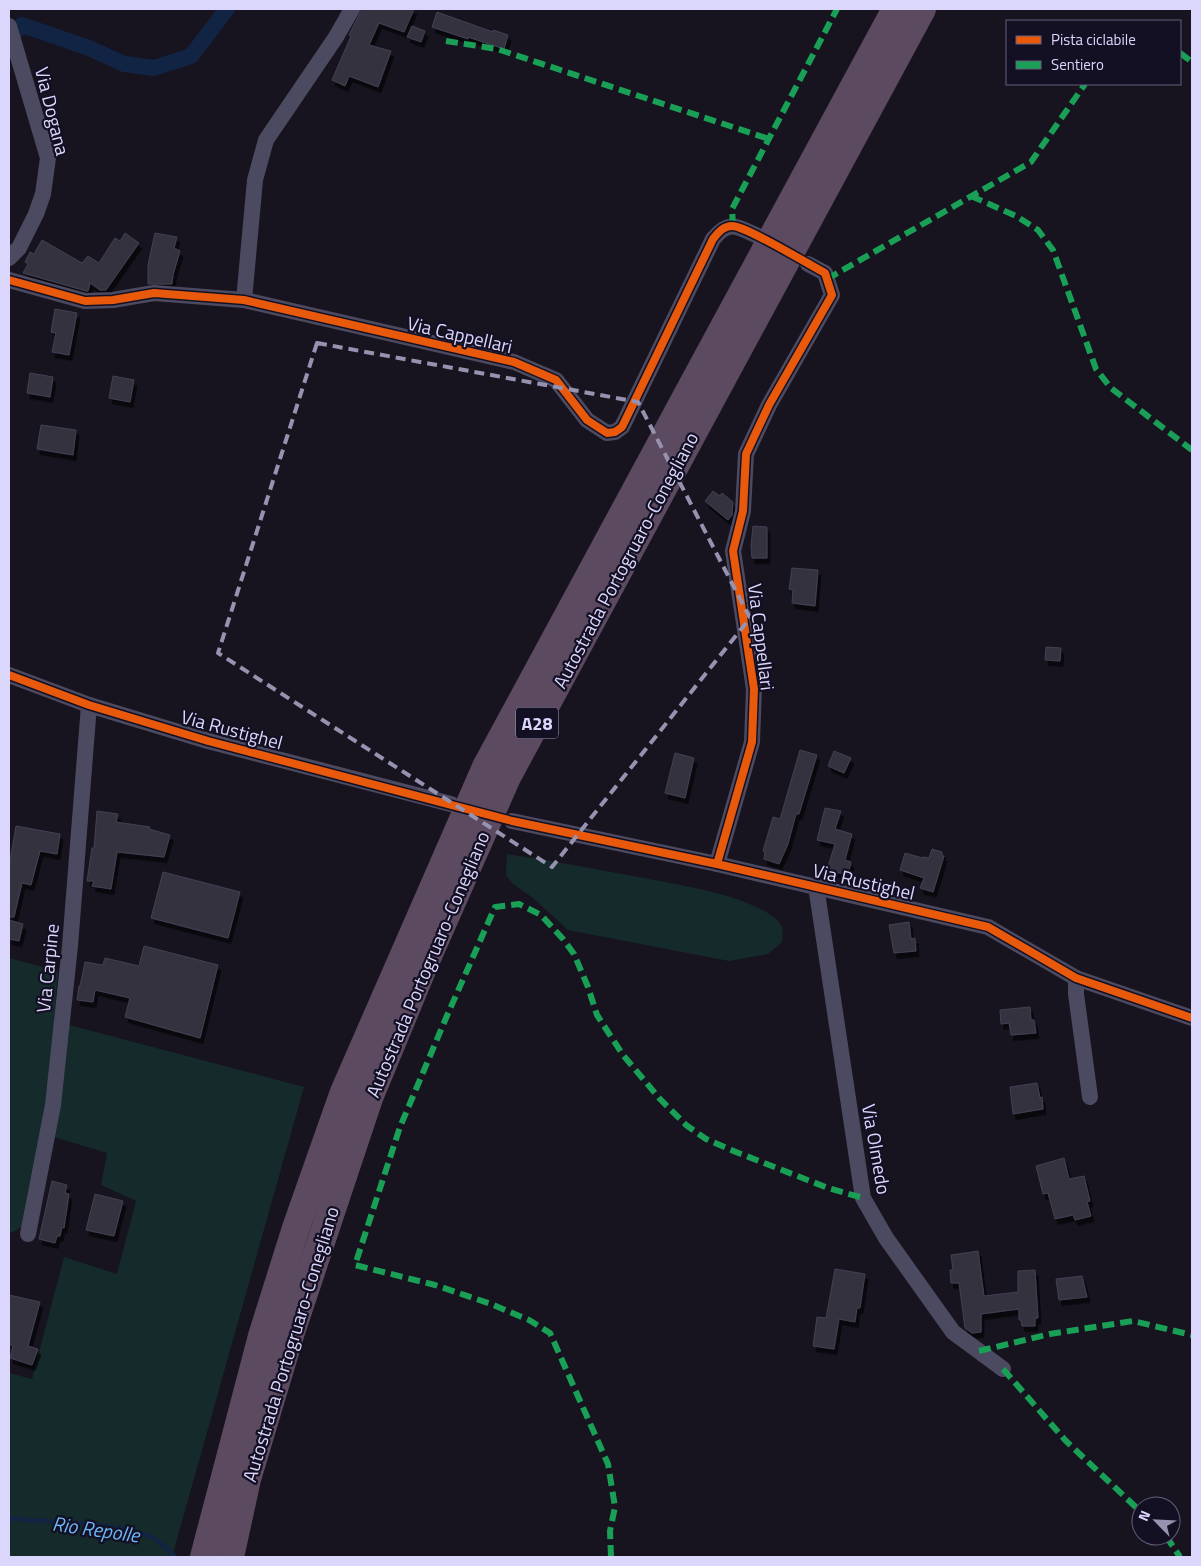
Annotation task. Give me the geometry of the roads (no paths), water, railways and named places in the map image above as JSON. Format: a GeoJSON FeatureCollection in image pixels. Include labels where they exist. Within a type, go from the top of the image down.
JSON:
{"type":"FeatureCollection","features":[{"type":"Feature","properties":{"kind":"highway","name":"Autostrada Portogruaro-Conegliano"},"geometry":{"type":"LineString","coordinates":[[219,1549],[262,1336],[296,1228],[344,1092],[486,767],[896,9]]}},
{"type":"Feature","properties":{"kind":"highway","name":"Autostrada Portogruaro-Conegliano"},"geometry":{"type":"LineString","coordinates":[[219,1549],[247,1479],[290,1332],[369,1098],[425,963],[507,777],[922,9]]}},
{"type":"Feature","properties":{"kind":"street"},"geometry":{"type":"LineString","coordinates":[[244,300],[255,180],[266,140],[331,45],[352,9]]}},
{"type":"Feature","properties":{"kind":"street","name":"Via Dogana"},"geometry":{"type":"LineString","coordinates":[[9,26],[48,158],[44,194],[19,248],[9,258]]}},
{"type":"Feature","properties":{"kind":"street","name":"Via Cappellari"},"geometry":{"type":"LineString","coordinates":[[9,280],[85,301],[113,300],[154,293],[244,300],[514,362],[556,380],[587,420],[607,433],[615,432],[622,427],[713,239],[727,226],[733,226],[758,236]]}},
{"type":"Feature","properties":{"kind":"street","name":"Via Cappellari"},"geometry":{"type":"LineString","coordinates":[[718,864],[752,742],[754,689],[733,551],[743,511],[746,454],[769,405],[832,295],[825,273],[808,264]]}},
{"type":"Feature","properties":{"kind":"street","name":"Via Rustighel"},"geometry":{"type":"LineString","coordinates":[[9,675],[89,705],[208,741],[451,804]]}},
{"type":"Feature","properties":{"kind":"street","name":"Via Carpine"},"geometry":{"type":"LineString","coordinates":[[28,1234],[53,1105],[70,946],[89,705]]}},
{"type":"Feature","properties":{"kind":"street","name":"Via Rustighel"},"geometry":{"type":"LineString","coordinates":[[512,821],[718,864],[988,927],[1076,978],[1192,1018]]}},
{"type":"Feature","properties":{"kind":"street","name":"Via Olmedo"},"geometry":{"type":"LineString","coordinates":[[816,886],[863,1198],[886,1238],[953,1332],[1003,1369]]}},
{"type":"Feature","properties":{"kind":"street"},"geometry":{"type":"LineString","coordinates":[[1076,978],[1076,994],[1090,1097]]}},
{"type":"Feature","properties":{"kind":"waterway"},"geometry":{"type":"LineString","coordinates":[[9,38],[22,25],[89,48],[124,64],[154,68],[191,56],[227,9]]}},
{"type":"Feature","properties":{"kind":"waterway","name":"Rio Repolle"},"geometry":{"type":"LineString","coordinates":[[9,1518],[108,1526],[128,1530],[145,1534],[158,1541],[175,1557]]}}]}
